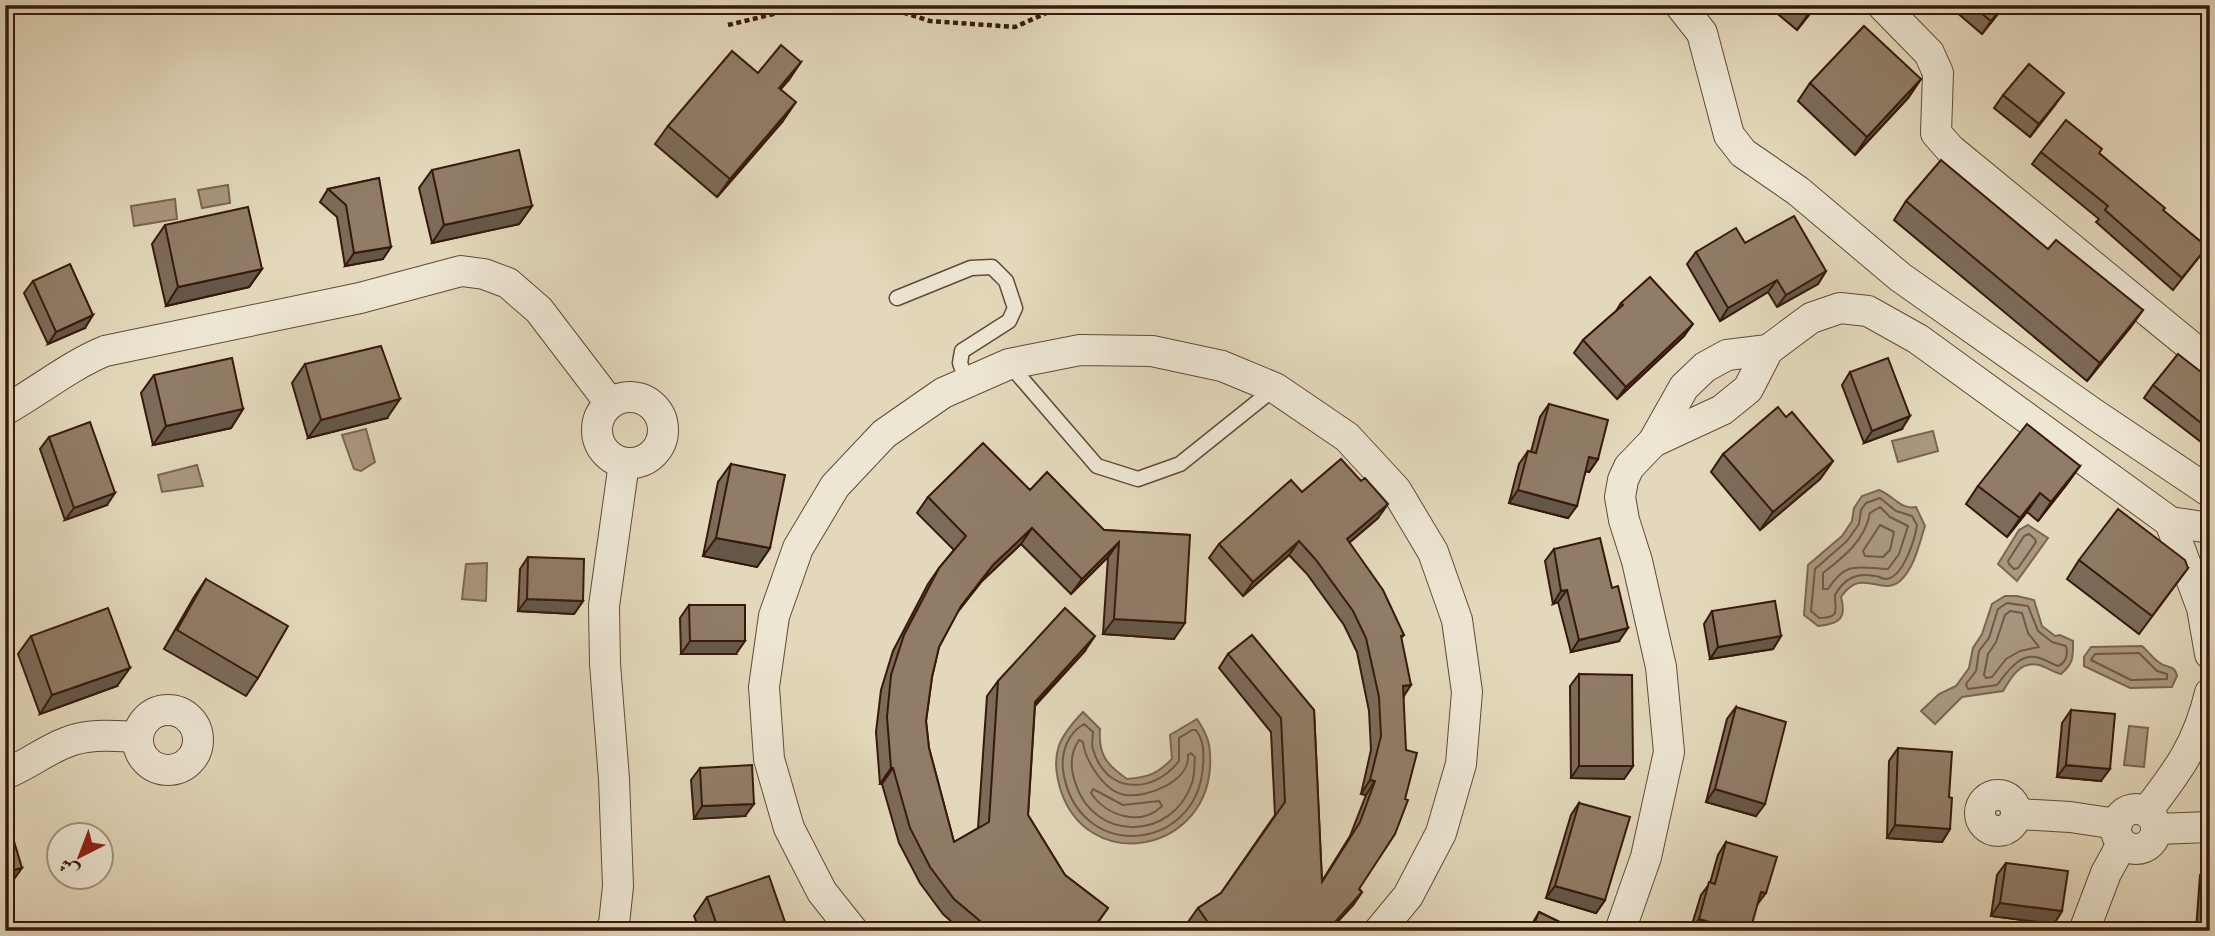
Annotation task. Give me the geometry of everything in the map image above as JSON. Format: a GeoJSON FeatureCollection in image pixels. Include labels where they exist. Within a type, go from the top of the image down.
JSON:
{"type":"FeatureCollection","features":[{"type":"Feature","properties":{"kind":"street"},"geometry":{"type":"LineString","coordinates":[[1679,5],[1702,33],[1729,135],[1743,153],[1798,191],[1900,277],[2210,492]]}},
{"type":"Feature","properties":{"kind":"street"},"geometry":{"type":"LineString","coordinates":[[1882,5],[1929,53],[1938,73],[1936,133],[1950,149],[2210,362]]}},
{"type":"Feature","properties":{"kind":"street"},"geometry":{"type":"LineString","coordinates":[[5,410],[77,363],[105,351],[360,298],[461,271],[484,274],[508,283],[539,310],[610,403]]}},
{"type":"Feature","properties":{"kind":"street"},"geometry":{"type":"LineString","coordinates":[[1653,442],[1722,410],[1748,389],[1768,351],[1811,318],[1840,308],[1868,311],[1917,338],[2170,522],[2210,528]]}},
{"type":"Feature","properties":{"kind":"street"},"geometry":{"type":"LineString","coordinates":[[853,931],[822,892],[789,828],[769,759],[764,687],[774,615],[798,548],[835,486],[884,434],[943,393],[967,382],[1009,364],[1080,350],[1152,351],[1223,366],[1275,388],[1347,437],[1396,490],[1433,552],[1457,620],[1467,692],[1461,764],[1441,833],[1408,896],[1379,931]]}},
{"type":"Feature","properties":{"kind":"street"},"geometry":{"type":"LineString","coordinates":[[1620,931],[1646,856],[1669,752],[1661,667],[1637,561],[1624,520],[1620,497],[1623,480],[1629,467],[1653,442],[1684,387],[1705,367],[1727,355],[1768,351]]}},
{"type":"Feature","properties":{"kind":"street"},"geometry":{"type":"LineString","coordinates":[[635,397],[648,402],[657,411],[663,437],[658,449],[649,458],[636,463],[624,463],[611,458],[602,449],[597,438],[596,424],[601,412],[610,403],[635,397]]}},
{"type":"Feature","properties":{"kind":"street"},"geometry":{"type":"LineString","coordinates":[[610,931],[614,924],[618,886],[604,606],[624,463]]}},
{"type":"Feature","properties":{"kind":"street"},"geometry":{"type":"LineString","coordinates":[[2170,522],[2206,601],[2210,654]]}},
{"type":"Feature","properties":{"kind":"street"},"geometry":{"type":"LineString","coordinates":[[2017,814],[2070,817],[2119,834],[2130,849],[2139,850],[2148,846],[2155,839],[2152,820],[2194,743],[2210,693]]}},
{"type":"Feature","properties":{"kind":"street"},"geometry":{"type":"LineString","coordinates":[[5,774],[21,768],[66,742],[99,736],[138,737]]}},
{"type":"Feature","properties":{"kind":"street"},"geometry":{"type":"LineString","coordinates":[[2152,820],[2210,827]]}},
{"type":"Feature","properties":{"kind":"street"},"geometry":{"type":"LineString","coordinates":[[2084,931],[2119,834]]}},
{"type":"Feature","properties":{"kind":"lane"},"geometry":{"type":"LineString","coordinates":[[897,298],[971,268],[992,267],[1006,281],[1015,308],[1009,321],[962,351],[960,363],[967,382]]}},
{"type":"Feature","properties":{"kind":"lane"},"geometry":{"type":"LineString","coordinates":[[1009,364],[1097,466],[1138,479],[1180,464],[1275,388]]}},
{"type":"Feature","properties":{"kind":"path"},"geometry":{"type":"LineString","coordinates":[[728,26],[811,5]]}},
{"type":"Feature","properties":{"kind":"path"},"geometry":{"type":"LineString","coordinates":[[879,5],[930,21],[1015,27],[1051,11],[1099,11],[1116,5]]}},
{"type":"Feature","properties":{"kind":"water"},"geometry":{"type":"Polygon","coordinates":[[[228,185],[230,203],[202,208],[198,190],[228,185]]]}},
{"type":"Feature","properties":{"kind":"water"},"geometry":{"type":"Polygon","coordinates":[[[175,199],[177,219],[134,226],[131,206],[175,199]]]}},
{"type":"Feature","properties":{"kind":"water"},"geometry":{"type":"Polygon","coordinates":[[[366,429],[375,462],[361,471],[354,469],[342,435],[366,429]]]}},
{"type":"Feature","properties":{"kind":"water"},"geometry":{"type":"Polygon","coordinates":[[[1933,431],[1938,451],[1898,462],[1892,441],[1933,431]]]}},
{"type":"Feature","properties":{"kind":"water"},"geometry":{"type":"Polygon","coordinates":[[[197,465],[203,486],[162,492],[158,475],[197,465]]]}},
{"type":"Feature","properties":{"kind":"water"},"geometry":{"type":"Polygon","coordinates":[[[1879,490],[1905,506],[1916,507],[1925,526],[1913,562],[1900,581],[1893,585],[1864,583],[1849,588],[1841,597],[1843,611],[1840,619],[1818,626],[1804,615],[1808,565],[1842,536],[1852,521],[1854,508],[1862,496],[1879,490]]]}},
{"type":"Feature","properties":{"kind":"water"},"geometry":{"type":"Polygon","coordinates":[[[2028,525],[2048,538],[2017,581],[1998,564],[2019,530],[2028,525]]]}},
{"type":"Feature","properties":{"kind":"water"},"geometry":{"type":"Polygon","coordinates":[[[487,563],[486,601],[462,599],[466,564],[487,563]]]}},
{"type":"Feature","properties":{"kind":"water"},"geometry":{"type":"Polygon","coordinates":[[[2005,596],[2034,600],[2042,626],[2055,636],[2060,635],[2073,641],[2071,663],[2061,674],[2039,665],[2026,665],[2009,681],[2003,691],[1962,697],[1935,724],[1921,711],[1939,694],[1956,686],[1969,668],[1973,648],[1982,634],[1992,604],[2005,596]]]}},
{"type":"Feature","properties":{"kind":"water"},"geometry":{"type":"Polygon","coordinates":[[[2142,646],[2157,661],[2174,670],[2177,676],[2172,687],[2130,688],[2084,666],[2084,657],[2091,647],[2142,646]]]}},
{"type":"Feature","properties":{"kind":"water"},"geometry":{"type":"Polygon","coordinates":[[[1083,712],[1100,729],[1102,753],[1105,758],[1127,779],[1152,774],[1167,764],[1172,759],[1170,735],[1197,719],[1208,742],[1210,768],[1203,797],[1188,820],[1167,835],[1142,842],[1117,842],[1094,833],[1074,815],[1060,788],[1056,765],[1063,738],[1083,712]]]}},
{"type":"Feature","properties":{"kind":"water"},"geometry":{"type":"Polygon","coordinates":[[[2129,726],[2148,728],[2144,767],[2124,765],[2129,726]]]}},
{"type":"Feature","properties":{"kind":"building"},"geometry":{"type":"Polygon","coordinates":[[[1797,5],[1815,5],[1808,14],[1797,5]]]}},
{"type":"Feature","properties":{"kind":"building"},"geometry":{"type":"Polygon","coordinates":[[[1971,5],[2004,5],[1991,21],[1971,5]]]}},
{"type":"Feature","properties":{"kind":"building"},"geometry":{"type":"Polygon","coordinates":[[[1864,26],[1921,79],[1867,137],[1810,83],[1864,26]]]}},
{"type":"Feature","properties":{"kind":"building"},"geometry":{"type":"Polygon","coordinates":[[[781,45],[801,62],[779,88],[796,102],[730,179],[668,126],[732,51],[758,73],[781,45]]]}},
{"type":"Feature","properties":{"kind":"building"},"geometry":{"type":"Polygon","coordinates":[[[2029,64],[2064,93],[2039,124],[2003,95],[2029,64]]]}},
{"type":"Feature","properties":{"kind":"building"},"geometry":{"type":"Polygon","coordinates":[[[2066,120],[2102,149],[2099,153],[2207,247],[2182,278],[2105,210],[2108,206],[2041,152],[2066,120]]]}},
{"type":"Feature","properties":{"kind":"building"},"geometry":{"type":"Polygon","coordinates":[[[519,150],[532,206],[444,225],[432,170],[519,150]]]}},
{"type":"Feature","properties":{"kind":"building"},"geometry":{"type":"Polygon","coordinates":[[[1941,160],[2048,249],[2056,240],[2143,310],[2100,363],[1906,201],[1941,160]]]}},
{"type":"Feature","properties":{"kind":"building"},"geometry":{"type":"Polygon","coordinates":[[[379,178],[391,247],[354,253],[346,205],[328,189],[379,178]]]}},
{"type":"Feature","properties":{"kind":"building"},"geometry":{"type":"Polygon","coordinates":[[[248,207],[262,269],[178,287],[165,225],[248,207]]]}},
{"type":"Feature","properties":{"kind":"building"},"geometry":{"type":"Polygon","coordinates":[[[1794,216],[1826,271],[1786,295],[1777,280],[1728,308],[1696,252],[1736,228],[1745,243],[1794,216]]]}},
{"type":"Feature","properties":{"kind":"building"},"geometry":{"type":"Polygon","coordinates":[[[70,264],[93,315],[56,332],[33,281],[70,264]]]}},
{"type":"Feature","properties":{"kind":"building"},"geometry":{"type":"Polygon","coordinates":[[[1650,277],[1693,324],[1626,387],[1583,340],[1650,277]]]}},
{"type":"Feature","properties":{"kind":"building"},"geometry":{"type":"Polygon","coordinates":[[[381,346],[400,399],[321,420],[305,364],[381,346]]]}},
{"type":"Feature","properties":{"kind":"building"},"geometry":{"type":"Polygon","coordinates":[[[2178,354],[2210,379],[2210,430],[2153,385],[2178,354]]]}},
{"type":"Feature","properties":{"kind":"building"},"geometry":{"type":"Polygon","coordinates":[[[232,358],[243,409],[166,426],[154,375],[232,358]]]}},
{"type":"Feature","properties":{"kind":"building"},"geometry":{"type":"Polygon","coordinates":[[[1888,358],[1910,416],[1872,431],[1850,372],[1888,358]]]}},
{"type":"Feature","properties":{"kind":"building"},"geometry":{"type":"Polygon","coordinates":[[[1549,404],[1608,420],[1598,459],[1589,457],[1577,506],[1518,490],[1528,451],[1536,453],[1549,404]]]}},
{"type":"Feature","properties":{"kind":"building"},"geometry":{"type":"Polygon","coordinates":[[[1778,407],[1786,417],[1792,412],[1833,461],[1773,512],[1723,454],[1778,407]]]}},
{"type":"Feature","properties":{"kind":"building"},"geometry":{"type":"Polygon","coordinates":[[[90,422],[115,493],[74,508],[49,437],[90,422]]]}},
{"type":"Feature","properties":{"kind":"building"},"geometry":{"type":"Polygon","coordinates":[[[2027,424],[2080,466],[2051,502],[2040,493],[2020,518],[1978,486],[2027,424]]]}},
{"type":"Feature","properties":{"kind":"building"},"geometry":{"type":"Polygon","coordinates":[[[983,443],[1030,490],[1047,472],[1104,530],[1190,535],[1185,623],[1114,619],[1119,542],[1082,579],[1032,528],[993,565],[961,606],[939,647],[926,721],[929,748],[954,842],[989,822],[998,681],[1065,608],[1095,636],[1035,702],[1028,815],[1065,875],[1108,908],[1091,931],[992,931],[954,899],[930,867],[910,828],[891,768],[887,717],[891,675],[904,635],[939,568],[966,536],[928,497],[983,443]]]}},
{"type":"Feature","properties":{"kind":"building"},"geometry":{"type":"Polygon","coordinates":[[[1341,459],[1361,481],[1365,478],[1388,504],[1347,539],[1383,590],[1404,635],[1401,636],[1411,685],[1403,686],[1406,750],[1417,753],[1405,799],[1408,800],[1395,834],[1359,889],[1362,892],[1336,921],[1322,931],[1214,931],[1198,908],[1221,893],[1285,802],[1281,718],[1228,654],[1252,635],[1314,710],[1322,882],[1360,822],[1375,781],[1370,780],[1381,736],[1379,697],[1366,638],[1353,611],[1299,541],[1253,582],[1219,544],[1291,480],[1302,492],[1341,459]]]}},
{"type":"Feature","properties":{"kind":"building"},"geometry":{"type":"Polygon","coordinates":[[[731,464],[785,475],[770,548],[716,538],[731,464]]]}},
{"type":"Feature","properties":{"kind":"building"},"geometry":{"type":"Polygon","coordinates":[[[2118,509],[2185,560],[2188,568],[2152,616],[2079,560],[2118,509]]]}},
{"type":"Feature","properties":{"kind":"building"},"geometry":{"type":"Polygon","coordinates":[[[1600,538],[1612,588],[1618,586],[1628,628],[1579,640],[1567,590],[1561,591],[1554,549],[1600,538]]]}},
{"type":"Feature","properties":{"kind":"building"},"geometry":{"type":"Polygon","coordinates":[[[528,557],[584,559],[583,601],[527,599],[528,557]]]}},
{"type":"Feature","properties":{"kind":"building"},"geometry":{"type":"Polygon","coordinates":[[[206,579],[288,626],[258,678],[177,630],[206,579]]]}},
{"type":"Feature","properties":{"kind":"building"},"geometry":{"type":"Polygon","coordinates":[[[1775,601],[1781,636],[1718,647],[1712,611],[1775,601]]]}},
{"type":"Feature","properties":{"kind":"building"},"geometry":{"type":"Polygon","coordinates":[[[689,605],[745,605],[745,641],[690,641],[689,605]]]}},
{"type":"Feature","properties":{"kind":"building"},"geometry":{"type":"Polygon","coordinates":[[[108,608],[130,668],[52,695],[31,636],[108,608]]]}},
{"type":"Feature","properties":{"kind":"building"},"geometry":{"type":"Polygon","coordinates":[[[1579,674],[1632,675],[1633,766],[1579,766],[1579,674]]]}},
{"type":"Feature","properties":{"kind":"building"},"geometry":{"type":"Polygon","coordinates":[[[1736,707],[1786,722],[1765,804],[1715,789],[1736,707]]]}},
{"type":"Feature","properties":{"kind":"building"},"geometry":{"type":"Polygon","coordinates":[[[2071,710],[2115,714],[2110,769],[2066,765],[2071,710]]]}},
{"type":"Feature","properties":{"kind":"building"},"geometry":{"type":"Polygon","coordinates":[[[1898,748],[1952,752],[1950,829],[1895,825],[1898,748]]]}},
{"type":"Feature","properties":{"kind":"building"},"geometry":{"type":"Polygon","coordinates":[[[752,765],[754,804],[702,806],[700,768],[752,765]]]}},
{"type":"Feature","properties":{"kind":"building"},"geometry":{"type":"Polygon","coordinates":[[[1579,803],[1630,817],[1605,900],[1555,886],[1579,803]]]}},
{"type":"Feature","properties":{"kind":"building"},"geometry":{"type":"Polygon","coordinates":[[[5,811],[22,868],[5,872],[5,811]]]}},
{"type":"Feature","properties":{"kind":"building"},"geometry":{"type":"Polygon","coordinates":[[[1726,842],[1777,857],[1766,893],[1761,892],[1750,931],[1740,931],[1699,919],[1709,882],[1715,884],[1726,842]]]}},
{"type":"Feature","properties":{"kind":"building"},"geometry":{"type":"Polygon","coordinates":[[[2006,863],[2068,871],[2062,911],[2000,903],[2006,863]]]}},
{"type":"Feature","properties":{"kind":"building"},"geometry":{"type":"Polygon","coordinates":[[[769,876],[786,925],[769,931],[719,931],[707,897],[769,876]]]}},
{"type":"Feature","properties":{"kind":"building"},"geometry":{"type":"Polygon","coordinates":[[[1539,912],[1578,931],[1531,931],[1539,912]]]}},
{"type":"Feature","properties":{"kind":"building"},"geometry":{"type":"Polygon","coordinates":[[[460,924],[460,931],[423,931],[423,928],[460,924]]]}}]}
